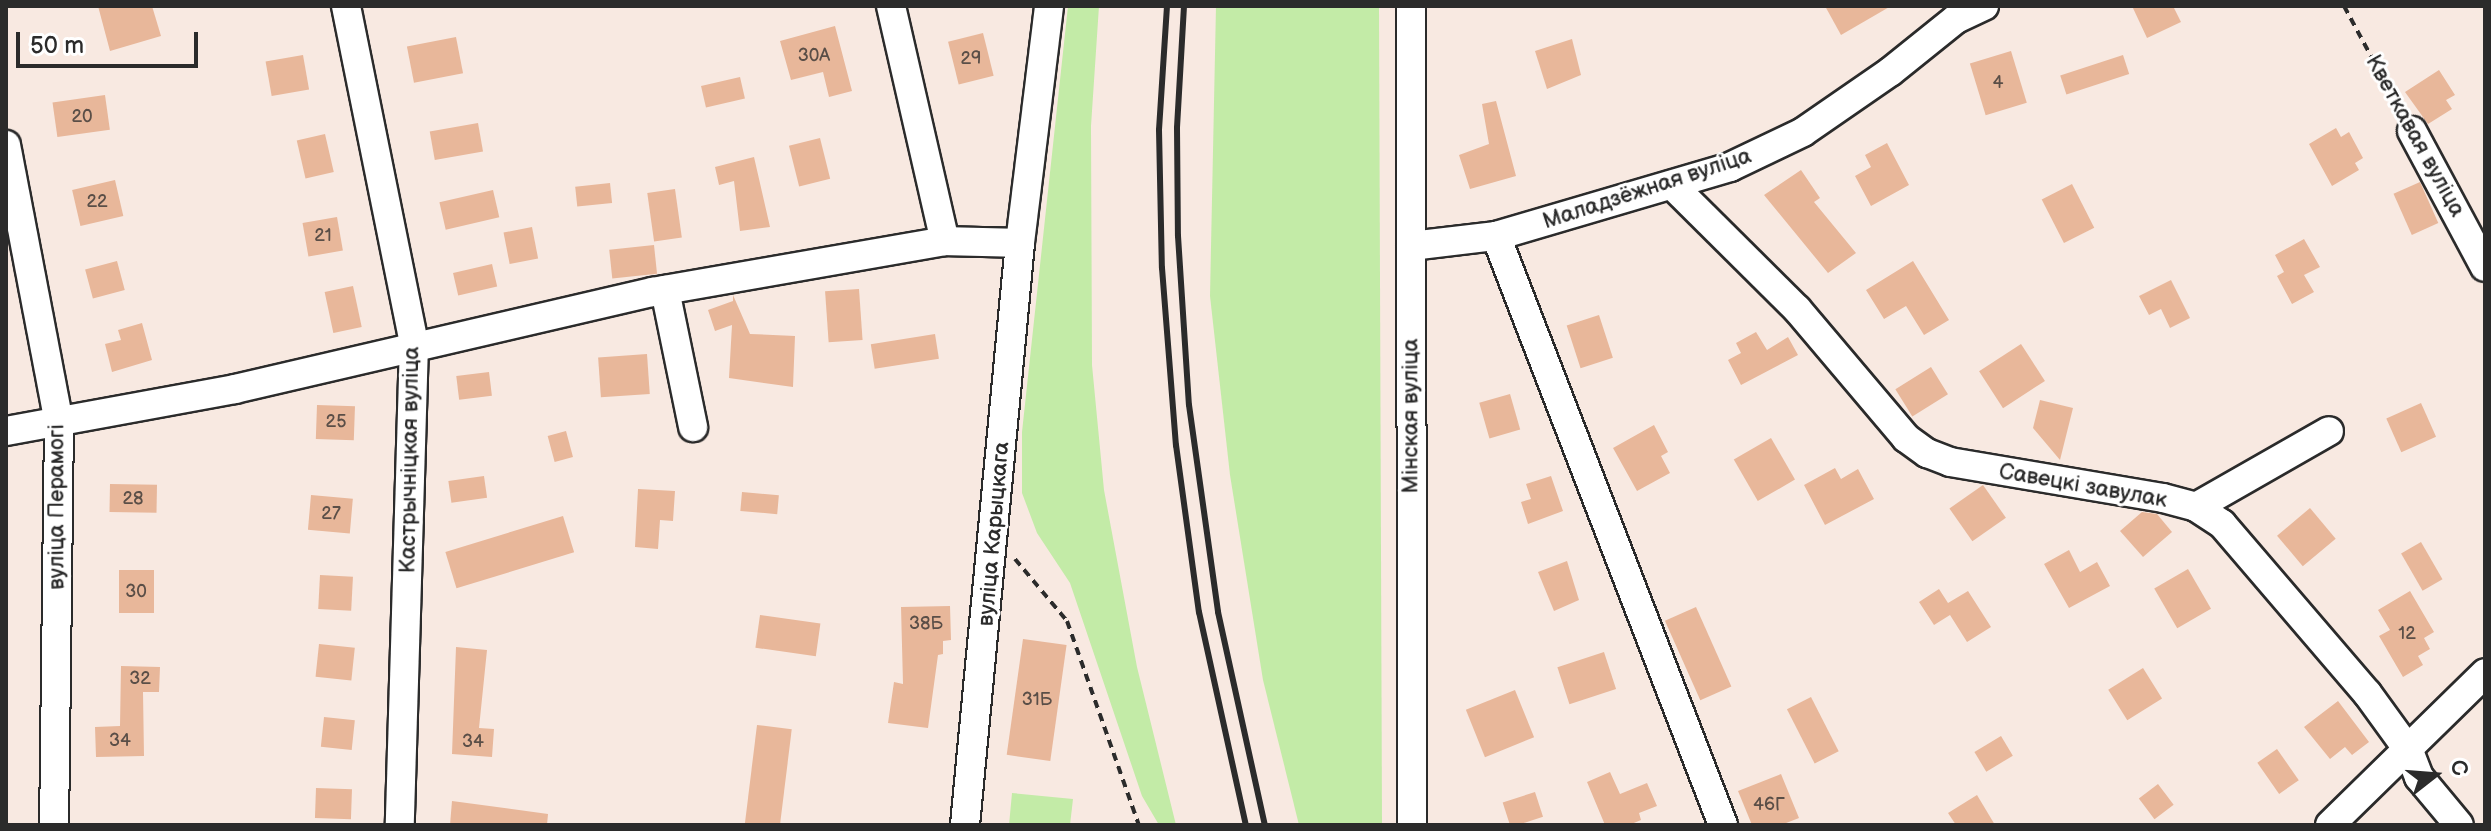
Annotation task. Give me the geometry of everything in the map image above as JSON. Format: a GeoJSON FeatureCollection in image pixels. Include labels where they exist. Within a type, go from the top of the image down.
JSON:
{"type":"FeatureCollection","features":[{"type":"Feature","properties":{"kind":"street","name":"Кастрычніцкая вуліца"},"geometry":{"type":"LineString","coordinates":[[346,6],[414,344],[400,825]]}},
{"type":"Feature","properties":{"kind":"street"},"geometry":{"type":"LineString","coordinates":[[891,6],[945,241]]}},
{"type":"Feature","properties":{"kind":"street","name":"вуліца Карыцкага"},"geometry":{"type":"LineString","coordinates":[[965,825],[1020,243],[1049,6]]}},
{"type":"Feature","properties":{"kind":"street","name":"Мінская вуліца"},"geometry":{"type":"LineString","coordinates":[[1411,6],[1412,825]]}},
{"type":"Feature","properties":{"kind":"street","name":"Маладзёжная вуліца"},"geometry":{"type":"LineString","coordinates":[[1411,246],[1496,236],[1730,167],[1803,132],[1890,72],[1950,12],[1984,6]]}},
{"type":"Feature","properties":{"kind":"street","name":"Кветкавая вуліца"},"geometry":{"type":"LineString","coordinates":[[2412,131],[2485,267]]}},
{"type":"Feature","properties":{"kind":"street","name":"вуліца Перамогі"},"geometry":{"type":"LineString","coordinates":[[6,145],[59,422],[54,825]]}},
{"type":"Feature","properties":{"kind":"street","name":"Савецкі завулак"},"geometry":{"type":"LineString","coordinates":[[1672,185],[1797,309],[1906,438],[1927,453],[1950,462],[2196,507],[2243,544],[2409,751],[2419,777],[2459,825]]}},
{"type":"Feature","properties":{"kind":"street"},"geometry":{"type":"LineString","coordinates":[[1496,236],[1712,822]]}},
{"type":"Feature","properties":{"kind":"street"},"geometry":{"type":"LineString","coordinates":[[6,431],[235,389],[414,344],[665,290],[945,241],[1020,243]]}},
{"type":"Feature","properties":{"kind":"street"},"geometry":{"type":"LineString","coordinates":[[665,290],[693,427]]}},
{"type":"Feature","properties":{"kind":"street"},"geometry":{"type":"LineString","coordinates":[[2196,507],[2329,431]]}},
{"type":"Feature","properties":{"kind":"street"},"geometry":{"type":"LineString","coordinates":[[2330,825],[2409,751],[2485,673]]}},
{"type":"Feature","properties":{"kind":"path","name":"Кветкавая вуліца"},"geometry":{"type":"LineString","coordinates":[[2344,6],[2412,131]]}},
{"type":"Feature","properties":{"kind":"path"},"geometry":{"type":"LineString","coordinates":[[994,534],[1067,621],[1139,825]]}},
{"type":"Feature","properties":{"kind":"green space"},"geometry":{"type":"Polygon","coordinates":[[[1068,6],[1099,6],[1091,126],[1092,365],[1104,490],[1137,667],[1176,825],[1159,825],[1142,796],[1070,583],[1037,533],[1022,493],[1022,432],[1068,6]]]}},
{"type":"Feature","properties":{"kind":"green space"},"geometry":{"type":"Polygon","coordinates":[[[1216,6],[1379,6],[1382,825],[1299,825],[1263,680],[1230,475],[1210,296],[1216,6]]]}},
{"type":"Feature","properties":{"kind":"green space"},"geometry":{"type":"Polygon","coordinates":[[[1012,793],[1073,799],[1070,825],[1009,825],[1012,793]]]}},
{"type":"Feature","properties":{"kind":"building"},"geometry":{"type":"Polygon","coordinates":[[[98,6],[152,6],[161,36],[110,51],[98,6]]]}},
{"type":"Feature","properties":{"kind":"building"},"geometry":{"type":"Polygon","coordinates":[[[1825,6],[1891,6],[1841,35],[1825,6]]]}},
{"type":"Feature","properties":{"kind":"building"},"geometry":{"type":"Polygon","coordinates":[[[2132,6],[2173,6],[2181,22],[2147,38],[2132,6]]]}},
{"type":"Feature","properties":{"kind":"building"},"geometry":{"type":"Polygon","coordinates":[[[835,26],[852,91],[829,97],[823,72],[791,80],[780,41],[835,26]]]}},
{"type":"Feature","properties":{"kind":"building"},"geometry":{"type":"Polygon","coordinates":[[[983,33],[994,76],[959,84],[948,42],[983,33]]]}},
{"type":"Feature","properties":{"kind":"building"},"geometry":{"type":"Polygon","coordinates":[[[456,37],[463,73],[414,83],[407,47],[456,37]]]}},
{"type":"Feature","properties":{"kind":"building"},"geometry":{"type":"Polygon","coordinates":[[[1572,39],[1581,75],[1547,89],[1535,51],[1572,39]]]}},
{"type":"Feature","properties":{"kind":"building"},"geometry":{"type":"Polygon","coordinates":[[[2011,51],[2027,103],[1986,115],[1970,64],[2011,51]]]}},
{"type":"Feature","properties":{"kind":"building"},"geometry":{"type":"Polygon","coordinates":[[[303,55],[309,89],[272,96],[266,62],[303,55]]]}},
{"type":"Feature","properties":{"kind":"building"},"geometry":{"type":"Polygon","coordinates":[[[2123,55],[2129,74],[2066,94],[2060,75],[2123,55]]]}},
{"type":"Feature","properties":{"kind":"building"},"geometry":{"type":"Polygon","coordinates":[[[2439,70],[2455,95],[2446,100],[2452,109],[2428,124],[2405,92],[2439,70]]]}},
{"type":"Feature","properties":{"kind":"building"},"geometry":{"type":"Polygon","coordinates":[[[740,77],[745,98],[706,107],[701,86],[740,77]]]}},
{"type":"Feature","properties":{"kind":"building"},"geometry":{"type":"Polygon","coordinates":[[[105,95],[110,130],[57,137],[53,102],[105,95]]]}},
{"type":"Feature","properties":{"kind":"building"},"geometry":{"type":"Polygon","coordinates":[[[1496,101],[1516,176],[1470,189],[1459,155],[1489,144],[1482,104],[1496,101]]]}},
{"type":"Feature","properties":{"kind":"building"},"geometry":{"type":"Polygon","coordinates":[[[478,123],[483,152],[435,160],[430,132],[478,123]]]}},
{"type":"Feature","properties":{"kind":"building"},"geometry":{"type":"Polygon","coordinates":[[[2336,128],[2341,137],[2349,132],[2363,158],[2355,163],[2359,170],[2332,186],[2309,144],[2336,128]]]}},
{"type":"Feature","properties":{"kind":"building"},"geometry":{"type":"Polygon","coordinates":[[[325,134],[334,172],[306,179],[297,141],[325,134]]]}},
{"type":"Feature","properties":{"kind":"building"},"geometry":{"type":"Polygon","coordinates":[[[820,138],[830,179],[799,186],[789,146],[820,138]]]}},
{"type":"Feature","properties":{"kind":"building"},"geometry":{"type":"Polygon","coordinates":[[[1887,143],[1909,185],[1871,206],[1855,176],[1871,167],[1865,155],[1887,143]]]}},
{"type":"Feature","properties":{"kind":"building"},"geometry":{"type":"Polygon","coordinates":[[[754,157],[770,227],[740,231],[734,181],[719,185],[715,167],[754,157]]]}},
{"type":"Feature","properties":{"kind":"building"},"geometry":{"type":"Polygon","coordinates":[[[1801,170],[1820,198],[1814,202],[1856,253],[1828,273],[1764,195],[1801,170]]]}},
{"type":"Feature","properties":{"kind":"building"},"geometry":{"type":"Polygon","coordinates":[[[115,180],[123,216],[80,226],[72,190],[115,180]]]}},
{"type":"Feature","properties":{"kind":"building"},"geometry":{"type":"Polygon","coordinates":[[[2420,182],[2438,223],[2412,235],[2394,194],[2420,182]]]}},
{"type":"Feature","properties":{"kind":"building"},"geometry":{"type":"Polygon","coordinates":[[[610,183],[612,203],[577,207],[575,187],[610,183]]]}},
{"type":"Feature","properties":{"kind":"building"},"geometry":{"type":"Polygon","coordinates":[[[2072,184],[2094,228],[2064,243],[2042,199],[2072,184]]]}},
{"type":"Feature","properties":{"kind":"building"},"geometry":{"type":"Polygon","coordinates":[[[675,189],[682,238],[654,241],[647,193],[675,189]]]}},
{"type":"Feature","properties":{"kind":"building"},"geometry":{"type":"Polygon","coordinates":[[[493,190],[499,217],[446,230],[439,202],[493,190]]]}},
{"type":"Feature","properties":{"kind":"building"},"geometry":{"type":"Polygon","coordinates":[[[337,217],[343,250],[308,257],[303,223],[337,217]]]}},
{"type":"Feature","properties":{"kind":"building"},"geometry":{"type":"Polygon","coordinates":[[[532,227],[538,258],[510,264],[504,233],[532,227]]]}},
{"type":"Feature","properties":{"kind":"building"},"geometry":{"type":"Polygon","coordinates":[[[2304,239],[2320,267],[2304,275],[2314,292],[2292,304],[2277,276],[2284,272],[2275,255],[2304,239]]]}},
{"type":"Feature","properties":{"kind":"building"},"geometry":{"type":"Polygon","coordinates":[[[654,245],[657,274],[612,279],[609,250],[654,245]]]}},
{"type":"Feature","properties":{"kind":"building"},"geometry":{"type":"Polygon","coordinates":[[[117,261],[125,290],[93,299],[85,270],[117,261]]]}},
{"type":"Feature","properties":{"kind":"building"},"geometry":{"type":"Polygon","coordinates":[[[1913,261],[1949,320],[1924,335],[1906,306],[1884,319],[1866,290],[1913,261]]]}},
{"type":"Feature","properties":{"kind":"building"},"geometry":{"type":"Polygon","coordinates":[[[492,264],[497,286],[458,295],[453,273],[492,264]]]}},
{"type":"Feature","properties":{"kind":"building"},"geometry":{"type":"Polygon","coordinates":[[[2171,280],[2190,318],[2170,328],[2161,309],[2149,315],[2139,296],[2171,280]]]}},
{"type":"Feature","properties":{"kind":"building"},"geometry":{"type":"Polygon","coordinates":[[[353,286],[362,327],[333,333],[325,292],[353,286]]]}},
{"type":"Feature","properties":{"kind":"building"},"geometry":{"type":"Polygon","coordinates":[[[859,289],[863,340],[829,342],[825,291],[859,289]]]}},
{"type":"Feature","properties":{"kind":"building"},"geometry":{"type":"Polygon","coordinates":[[[733,295],[750,334],[795,336],[793,387],[729,378],[732,325],[715,331],[708,310],[733,301],[733,295]]]}},
{"type":"Feature","properties":{"kind":"building"},"geometry":{"type":"Polygon","coordinates":[[[1599,315],[1613,358],[1581,368],[1567,326],[1599,315]]]}},
{"type":"Feature","properties":{"kind":"building"},"geometry":{"type":"Polygon","coordinates":[[[142,323],[152,360],[112,372],[105,344],[121,340],[118,330],[142,323]]]}},
{"type":"Feature","properties":{"kind":"building"},"geometry":{"type":"Polygon","coordinates":[[[1756,332],[1767,350],[1788,337],[1798,355],[1741,385],[1728,360],[1741,353],[1736,343],[1756,332]]]}},
{"type":"Feature","properties":{"kind":"building"},"geometry":{"type":"Polygon","coordinates":[[[935,334],[939,359],[875,369],[871,344],[935,334]]]}},
{"type":"Feature","properties":{"kind":"building"},"geometry":{"type":"Polygon","coordinates":[[[2021,344],[2045,381],[2003,408],[1979,371],[2021,344]]]}},
{"type":"Feature","properties":{"kind":"building"},"geometry":{"type":"Polygon","coordinates":[[[647,354],[650,394],[601,397],[598,357],[647,354]]]}},
{"type":"Feature","properties":{"kind":"building"},"geometry":{"type":"Polygon","coordinates":[[[1931,367],[1948,394],[1912,416],[1895,389],[1931,367]]]}},
{"type":"Feature","properties":{"kind":"building"},"geometry":{"type":"Polygon","coordinates":[[[489,372],[492,396],[459,400],[456,376],[489,372]]]}},
{"type":"Feature","properties":{"kind":"building"},"geometry":{"type":"Polygon","coordinates":[[[1510,394],[1520,430],[1489,438],[1479,403],[1510,394]]]}},
{"type":"Feature","properties":{"kind":"building"},"geometry":{"type":"Polygon","coordinates":[[[2040,400],[2073,408],[2060,460],[2033,428],[2040,400]]]}},
{"type":"Feature","properties":{"kind":"building"},"geometry":{"type":"Polygon","coordinates":[[[2421,403],[2436,437],[2401,452],[2386,418],[2421,403]]]}},
{"type":"Feature","properties":{"kind":"building"},"geometry":{"type":"Polygon","coordinates":[[[317,405],[355,406],[354,440],[316,439],[317,405]]]}},
{"type":"Feature","properties":{"kind":"building"},"geometry":{"type":"Polygon","coordinates":[[[1654,425],[1668,452],[1661,456],[1670,473],[1637,491],[1613,448],[1654,425]]]}},
{"type":"Feature","properties":{"kind":"building"},"geometry":{"type":"Polygon","coordinates":[[[566,431],[573,457],[555,462],[548,436],[566,431]]]}},
{"type":"Feature","properties":{"kind":"building"},"geometry":{"type":"Polygon","coordinates":[[[1771,438],[1795,480],[1758,501],[1734,460],[1771,438]]]}},
{"type":"Feature","properties":{"kind":"building"},"geometry":{"type":"Polygon","coordinates":[[[1835,468],[1841,479],[1858,469],[1874,499],[1825,525],[1804,485],[1835,468]]]}},
{"type":"Feature","properties":{"kind":"building"},"geometry":{"type":"Polygon","coordinates":[[[484,476],[487,498],[451,503],[448,481],[484,476]]]}},
{"type":"Feature","properties":{"kind":"building"},"geometry":{"type":"Polygon","coordinates":[[[1551,476],[1563,511],[1528,524],[1521,502],[1531,499],[1526,484],[1551,476]]]}},
{"type":"Feature","properties":{"kind":"building"},"geometry":{"type":"Polygon","coordinates":[[[110,484],[157,485],[157,513],[110,512],[110,484]]]}},
{"type":"Feature","properties":{"kind":"building"},"geometry":{"type":"Polygon","coordinates":[[[1983,485],[2006,518],[1972,541],[1949,509],[1983,485]]]}},
{"type":"Feature","properties":{"kind":"building"},"geometry":{"type":"Polygon","coordinates":[[[638,489],[675,491],[673,521],[660,520],[658,549],[635,547],[638,489]]]}},
{"type":"Feature","properties":{"kind":"building"},"geometry":{"type":"Polygon","coordinates":[[[742,492],[779,495],[777,514],[740,511],[742,492]]]}},
{"type":"Feature","properties":{"kind":"building"},"geometry":{"type":"Polygon","coordinates":[[[311,495],[353,499],[350,534],[308,530],[311,495]]]}},
{"type":"Feature","properties":{"kind":"building"},"geometry":{"type":"Polygon","coordinates":[[[2310,508],[2336,539],[2303,566],[2277,536],[2310,508]]]}},
{"type":"Feature","properties":{"kind":"building"},"geometry":{"type":"Polygon","coordinates":[[[2142,512],[2157,514],[2172,532],[2143,557],[2120,531],[2142,512]]]}},
{"type":"Feature","properties":{"kind":"building"},"geometry":{"type":"Polygon","coordinates":[[[563,516],[574,552],[456,588],[445,552],[563,516]]]}},
{"type":"Feature","properties":{"kind":"building"},"geometry":{"type":"Polygon","coordinates":[[[2421,542],[2442,579],[2423,591],[2401,554],[2421,542]]]}},
{"type":"Feature","properties":{"kind":"building"},"geometry":{"type":"Polygon","coordinates":[[[2069,550],[2080,572],[2097,562],[2110,586],[2069,608],[2044,564],[2069,550]]]}},
{"type":"Feature","properties":{"kind":"building"},"geometry":{"type":"Polygon","coordinates":[[[1567,561],[1579,600],[1554,611],[1538,572],[1567,561]]]}},
{"type":"Feature","properties":{"kind":"building"},"geometry":{"type":"Polygon","coordinates":[[[2188,569],[2211,609],[2177,628],[2154,588],[2188,569]]]}},
{"type":"Feature","properties":{"kind":"building"},"geometry":{"type":"Polygon","coordinates":[[[119,570],[154,570],[154,613],[119,613],[119,570]]]}},
{"type":"Feature","properties":{"kind":"building"},"geometry":{"type":"Polygon","coordinates":[[[320,575],[353,577],[351,611],[318,609],[320,575]]]}},
{"type":"Feature","properties":{"kind":"building"},"geometry":{"type":"Polygon","coordinates":[[[1939,589],[1948,603],[1968,591],[1991,627],[1967,642],[1950,615],[1934,625],[1919,602],[1939,589]]]}},
{"type":"Feature","properties":{"kind":"building"},"geometry":{"type":"Polygon","coordinates":[[[2410,591],[2434,632],[2424,638],[2430,649],[2418,656],[2423,665],[2403,677],[2379,636],[2390,630],[2378,610],[2410,591]]]}},
{"type":"Feature","properties":{"kind":"building"},"geometry":{"type":"Polygon","coordinates":[[[950,606],[951,640],[943,641],[943,654],[938,655],[928,728],[888,723],[894,682],[903,684],[901,607],[950,606]]]}},
{"type":"Feature","properties":{"kind":"building"},"geometry":{"type":"Polygon","coordinates":[[[1696,607],[1731,686],[1700,700],[1665,621],[1696,607]]]}},
{"type":"Feature","properties":{"kind":"building"},"geometry":{"type":"Polygon","coordinates":[[[760,615],[820,623],[816,656],[755,648],[760,615]]]}},
{"type":"Feature","properties":{"kind":"building"},"geometry":{"type":"Polygon","coordinates":[[[1023,639],[1067,645],[1050,761],[1007,755],[1023,639]]]}},
{"type":"Feature","properties":{"kind":"building"},"geometry":{"type":"Polygon","coordinates":[[[319,644],[355,648],[351,681],[316,677],[319,644]]]}},
{"type":"Feature","properties":{"kind":"building"},"geometry":{"type":"Polygon","coordinates":[[[456,647],[487,650],[479,728],[494,729],[492,757],[452,754],[456,647]]]}},
{"type":"Feature","properties":{"kind":"building"},"geometry":{"type":"Polygon","coordinates":[[[1604,652],[1616,689],[1569,704],[1557,667],[1604,652]]]}},
{"type":"Feature","properties":{"kind":"building"},"geometry":{"type":"Polygon","coordinates":[[[121,666],[160,667],[159,692],[143,692],[144,756],[96,757],[95,727],[120,726],[121,666]]]}},
{"type":"Feature","properties":{"kind":"building"},"geometry":{"type":"Polygon","coordinates":[[[2143,668],[2162,699],[2127,720],[2108,690],[2143,668]]]}},
{"type":"Feature","properties":{"kind":"building"},"geometry":{"type":"Polygon","coordinates":[[[1515,690],[1534,737],[1485,757],[1466,710],[1515,690]]]}},
{"type":"Feature","properties":{"kind":"building"},"geometry":{"type":"Polygon","coordinates":[[[1811,697],[1839,751],[1815,764],[1787,709],[1811,697]]]}},
{"type":"Feature","properties":{"kind":"building"},"geometry":{"type":"Polygon","coordinates":[[[2338,701],[2369,742],[2352,755],[2345,747],[2330,759],[2304,727],[2338,701]]]}},
{"type":"Feature","properties":{"kind":"building"},"geometry":{"type":"Polygon","coordinates":[[[324,717],[355,720],[352,750],[321,747],[324,717]]]}},
{"type":"Feature","properties":{"kind":"building"},"geometry":{"type":"Polygon","coordinates":[[[757,725],[792,729],[780,825],[745,825],[757,725]]]}},
{"type":"Feature","properties":{"kind":"building"},"geometry":{"type":"Polygon","coordinates":[[[2001,736],[2013,756],[1986,772],[1974,752],[2001,736]]]}},
{"type":"Feature","properties":{"kind":"building"},"geometry":{"type":"Polygon","coordinates":[[[2277,749],[2299,780],[2279,794],[2257,763],[2277,749]]]}},
{"type":"Feature","properties":{"kind":"building"},"geometry":{"type":"Polygon","coordinates":[[[1610,772],[1620,794],[1647,783],[1657,806],[1639,813],[1641,820],[1629,825],[1605,825],[1587,782],[1610,772]]]}},
{"type":"Feature","properties":{"kind":"building"},"geometry":{"type":"Polygon","coordinates":[[[1781,774],[1799,818],[1781,825],[1752,825],[1738,791],[1781,774]]]}},
{"type":"Feature","properties":{"kind":"building"},"geometry":{"type":"Polygon","coordinates":[[[2158,784],[2174,805],[2154,819],[2139,798],[2158,784]]]}},
{"type":"Feature","properties":{"kind":"building"},"geometry":{"type":"Polygon","coordinates":[[[316,788],[352,789],[351,819],[315,818],[316,788]]]}},
{"type":"Feature","properties":{"kind":"building"},"geometry":{"type":"Polygon","coordinates":[[[1535,792],[1543,817],[1510,825],[1503,803],[1535,792]]]}},
{"type":"Feature","properties":{"kind":"building"},"geometry":{"type":"Polygon","coordinates":[[[1977,795],[1995,825],[1956,825],[1948,813],[1977,795]]]}},
{"type":"Feature","properties":{"kind":"building"},"geometry":{"type":"Polygon","coordinates":[[[452,801],[548,814],[547,825],[450,825],[452,801]]]}},
{"type":"Feature","properties":{"kind":"railway"},"geometry":{"type":"LineString","coordinates":[[1167,6],[1159,130],[1162,268],[1176,445],[1199,612],[1246,825]]}},
{"type":"Feature","properties":{"kind":"railway"},"geometry":{"type":"LineString","coordinates":[[1184,6],[1177,128],[1178,236],[1189,405],[1218,612],[1265,825]]}}]}
